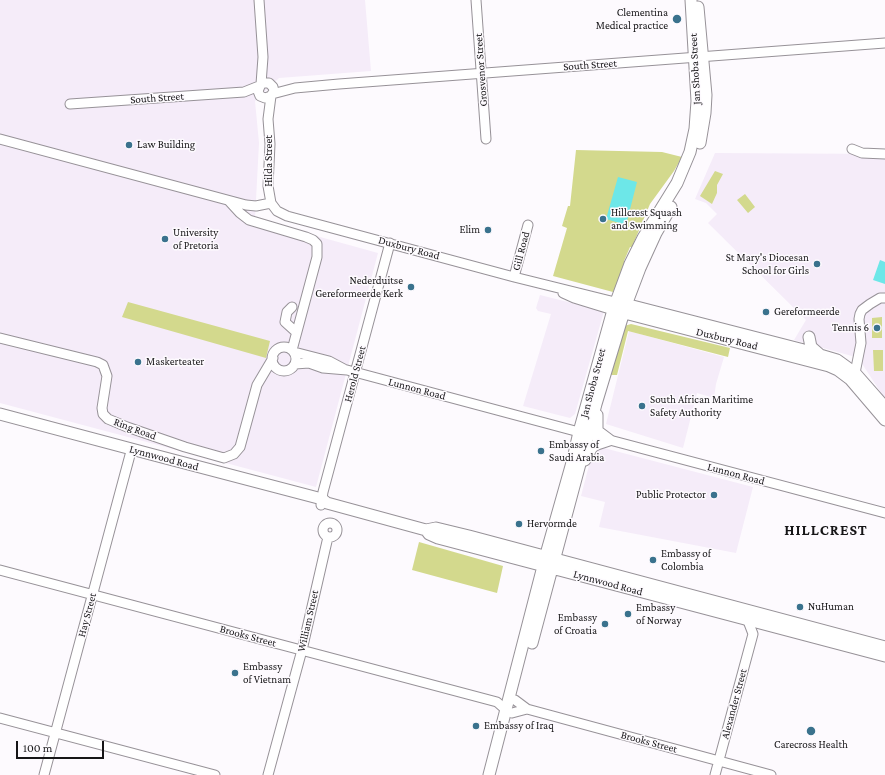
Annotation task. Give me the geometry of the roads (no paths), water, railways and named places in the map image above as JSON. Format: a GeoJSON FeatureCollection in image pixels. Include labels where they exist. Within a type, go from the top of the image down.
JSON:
{"type":"FeatureCollection","features":[{"type":"Feature","properties":{"kind":"main road","name":"Jan Shoba Street"},"geometry":{"type":"LineString","coordinates":[[596,402],[625,309],[640,268],[656,233],[682,189],[699,147],[706,107],[691,0]]}},
{"type":"Feature","properties":{"kind":"main road","name":"Jan Shoba Street"},"geometry":{"type":"LineString","coordinates":[[549,562],[577,473],[583,433],[614,306],[630,264],[643,238],[677,183],[690,152],[697,111],[699,56],[698,0]]}},
{"type":"Feature","properties":{"kind":"main road"},"geometry":{"type":"LineString","coordinates":[[640,268],[637,296],[640,304],[647,310]]}},
{"type":"Feature","properties":{"kind":"main road","name":"Duxbury Road"},"geometry":{"type":"LineString","coordinates":[[614,306],[829,366],[838,370],[850,379],[885,420]]}},
{"type":"Feature","properties":{"kind":"main road","name":"Duxbury Road"},"geometry":{"type":"LineString","coordinates":[[625,309],[647,310],[819,354],[843,363],[855,373],[885,407]]}},
{"type":"Feature","properties":{"kind":"main road"},"geometry":{"type":"LineString","coordinates":[[809,337],[811,347],[819,354]]}},
{"type":"Feature","properties":{"kind":"main road"},"geometry":{"type":"LineString","coordinates":[[770,350],[786,352],[800,349],[805,356],[823,362],[829,366]]}},
{"type":"Feature","properties":{"kind":"main road"},"geometry":{"type":"LineString","coordinates":[[583,433],[596,402]]}},
{"type":"Feature","properties":{"kind":"main road"},"geometry":{"type":"LineString","coordinates":[[596,402],[597,431],[609,440]]}},
{"type":"Feature","properties":{"kind":"main road","name":"Lynnwood Road"},"geometry":{"type":"LineString","coordinates":[[0,414],[426,530],[442,529],[748,621],[885,656]]}},
{"type":"Feature","properties":{"kind":"main road","name":"Lynnwood Road"},"geometry":{"type":"LineString","coordinates":[[0,420],[130,455],[324,502]]}},
{"type":"Feature","properties":{"kind":"main road","name":"Jan Shoba Street"},"geometry":{"type":"LineString","coordinates":[[495,775],[512,698],[549,562],[573,459],[583,433]]}},
{"type":"Feature","properties":{"kind":"main road"},"geometry":{"type":"LineString","coordinates":[[577,473],[592,447],[609,440]]}},
{"type":"Feature","properties":{"kind":"main road","name":"Lynnwood Road"},"geometry":{"type":"LineString","coordinates":[[549,562],[885,647]]}},
{"type":"Feature","properties":{"kind":"main road","name":"Jan Shoba Street"},"geometry":{"type":"LineString","coordinates":[[489,775],[509,711]]}},
{"type":"Feature","properties":{"kind":"street","name":"Hilda Street"},"geometry":{"type":"LineString","coordinates":[[259,0],[270,144],[268,186],[271,202]]}},
{"type":"Feature","properties":{"kind":"street","name":"Grosvenor Street"},"geometry":{"type":"LineString","coordinates":[[476,0],[486,139]]}},
{"type":"Feature","properties":{"kind":"street","name":"South Street"},"geometry":{"type":"LineString","coordinates":[[70,104],[885,43]]}},
{"type":"Feature","properties":{"kind":"street"},"geometry":{"type":"LineString","coordinates":[[0,139],[229,201],[251,206],[271,202]]}},
{"type":"Feature","properties":{"kind":"street"},"geometry":{"type":"LineString","coordinates":[[852,149],[862,153],[885,154]]}},
{"type":"Feature","properties":{"kind":"street"},"geometry":{"type":"LineString","coordinates":[[229,201],[249,220],[306,237],[316,242],[318,247],[317,257],[296,332],[293,351],[296,358],[295,364],[288,370],[273,370],[264,372]]}},
{"type":"Feature","properties":{"kind":"street","name":"Duxbury Road"},"geometry":{"type":"LineString","coordinates":[[271,202],[277,211],[286,216],[514,276],[552,287],[574,298],[614,306]]}},
{"type":"Feature","properties":{"kind":"street","name":"Gill Road"},"geometry":{"type":"LineString","coordinates":[[514,276],[528,225]]}},
{"type":"Feature","properties":{"kind":"street","name":"Herold Street"},"geometry":{"type":"LineString","coordinates":[[324,502],[325,485],[351,371],[390,243]]}},
{"type":"Feature","properties":{"kind":"street"},"geometry":{"type":"LineString","coordinates":[[855,373],[861,343],[859,319],[862,310],[876,300],[885,298]]}},
{"type":"Feature","properties":{"kind":"street"},"geometry":{"type":"LineString","coordinates":[[292,308],[287,312],[285,322],[296,332]]}},
{"type":"Feature","properties":{"kind":"street","name":"Ring Road"},"geometry":{"type":"LineString","coordinates":[[0,338],[97,362],[102,365],[107,376],[102,408],[108,419],[185,447],[224,458],[234,454],[240,447],[257,384],[273,358]]}},
{"type":"Feature","properties":{"kind":"street"},"geometry":{"type":"LineString","coordinates":[[279,370],[274,365],[273,358],[276,352],[279,349],[285,348],[293,351]]}},
{"type":"Feature","properties":{"kind":"street","name":"Lunnon Road"},"geometry":{"type":"LineString","coordinates":[[293,351],[329,361],[351,371]]}},
{"type":"Feature","properties":{"kind":"street","name":"Lunnon Road"},"geometry":{"type":"LineString","coordinates":[[295,364],[308,363],[323,368],[351,371],[885,513]]}},
{"type":"Feature","properties":{"kind":"street","name":"Hay Street"},"geometry":{"type":"LineString","coordinates":[[44,775],[130,455]]}},
{"type":"Feature","properties":{"kind":"street","name":"William Street"},"geometry":{"type":"LineString","coordinates":[[268,775],[302,650],[328,537]]}},
{"type":"Feature","properties":{"kind":"street","name":"Brooks Street"},"geometry":{"type":"LineString","coordinates":[[0,570],[497,702],[509,711]]}},
{"type":"Feature","properties":{"kind":"street"},"geometry":{"type":"LineString","coordinates":[[748,621],[753,634],[764,625]]}},
{"type":"Feature","properties":{"kind":"street","name":"Alexander Street"},"geometry":{"type":"LineString","coordinates":[[715,775],[753,634]]}},
{"type":"Feature","properties":{"kind":"street"},"geometry":{"type":"LineString","coordinates":[[497,702],[512,698]]}},
{"type":"Feature","properties":{"kind":"street","name":"Brooks Street"},"geometry":{"type":"LineString","coordinates":[[512,698],[527,709],[771,775]]}},
{"type":"Feature","properties":{"kind":"street"},"geometry":{"type":"LineString","coordinates":[[509,711],[527,709]]}},
{"type":"Feature","properties":{"kind":"street"},"geometry":{"type":"LineString","coordinates":[[0,718],[215,775]]}},
{"type":"Feature","properties":{"kind":"water"},"geometry":{"type":"Polygon","coordinates":[[[618,177],[637,182],[626,225],[606,219],[618,177]]]}},
{"type":"Feature","properties":{"kind":"water"},"geometry":{"type":"Polygon","coordinates":[[[880,260],[885,262],[885,284],[873,280],[880,260]]]}},
{"type":"Feature","properties":{"kind":"place","name":"Clementina Medical practice"},"geometry":{"type":"Point","coordinates":[677,19]}},
{"type":"Feature","properties":{"kind":"place","name":"Law Building"},"geometry":{"type":"Point","coordinates":[129,145]}},
{"type":"Feature","properties":{"kind":"place","name":"Hillcrest Squash and Swimming"},"geometry":{"type":"Point","coordinates":[603,219]}},
{"type":"Feature","properties":{"kind":"place","name":"Elim"},"geometry":{"type":"Point","coordinates":[488,230]}},
{"type":"Feature","properties":{"kind":"place","name":"University of Pretoria"},"geometry":{"type":"Point","coordinates":[165,239]}},
{"type":"Feature","properties":{"kind":"place","name":"St Mary's Diocesan School for Girls"},"geometry":{"type":"Point","coordinates":[817,264]}},
{"type":"Feature","properties":{"kind":"place","name":"Nederduitse Gereformeerde Kerk"},"geometry":{"type":"Point","coordinates":[411,287]}},
{"type":"Feature","properties":{"kind":"place","name":"Gereformeerde"},"geometry":{"type":"Point","coordinates":[766,312]}},
{"type":"Feature","properties":{"kind":"place","name":"Tennis 6"},"geometry":{"type":"Point","coordinates":[877,328]}},
{"type":"Feature","properties":{"kind":"place","name":"Maskerteater"},"geometry":{"type":"Point","coordinates":[138,362]}},
{"type":"Feature","properties":{"kind":"place","name":"South African Maritime Safety Authority"},"geometry":{"type":"Point","coordinates":[642,406]}},
{"type":"Feature","properties":{"kind":"place","name":"Embassy of Saudi Arabia"},"geometry":{"type":"Point","coordinates":[541,451]}},
{"type":"Feature","properties":{"kind":"place","name":"Public Protector"},"geometry":{"type":"Point","coordinates":[714,495]}},
{"type":"Feature","properties":{"kind":"place","name":"Hervormde"},"geometry":{"type":"Point","coordinates":[519,524]}},
{"type":"Feature","properties":{"kind":"place","name":"Embassy of Colombia"},"geometry":{"type":"Point","coordinates":[653,560]}},
{"type":"Feature","properties":{"kind":"place","name":"NuHuman"},"geometry":{"type":"Point","coordinates":[800,607]}},
{"type":"Feature","properties":{"kind":"place","name":"Embassy of Norway"},"geometry":{"type":"Point","coordinates":[628,614]}},
{"type":"Feature","properties":{"kind":"place","name":"Embassy of Croatia"},"geometry":{"type":"Point","coordinates":[605,624]}},
{"type":"Feature","properties":{"kind":"place","name":"Embassy of Vietnam"},"geometry":{"type":"Point","coordinates":[235,673]}},
{"type":"Feature","properties":{"kind":"place","name":"Embassy of Iraq"},"geometry":{"type":"Point","coordinates":[476,726]}},
{"type":"Feature","properties":{"kind":"place","name":"Carecross Health"},"geometry":{"type":"Point","coordinates":[811,731]}},
{"type":"Feature","properties":{"kind":"district","name":"HILLCREST"},"geometry":{"type":"Point","coordinates":[826,530]}}]}
